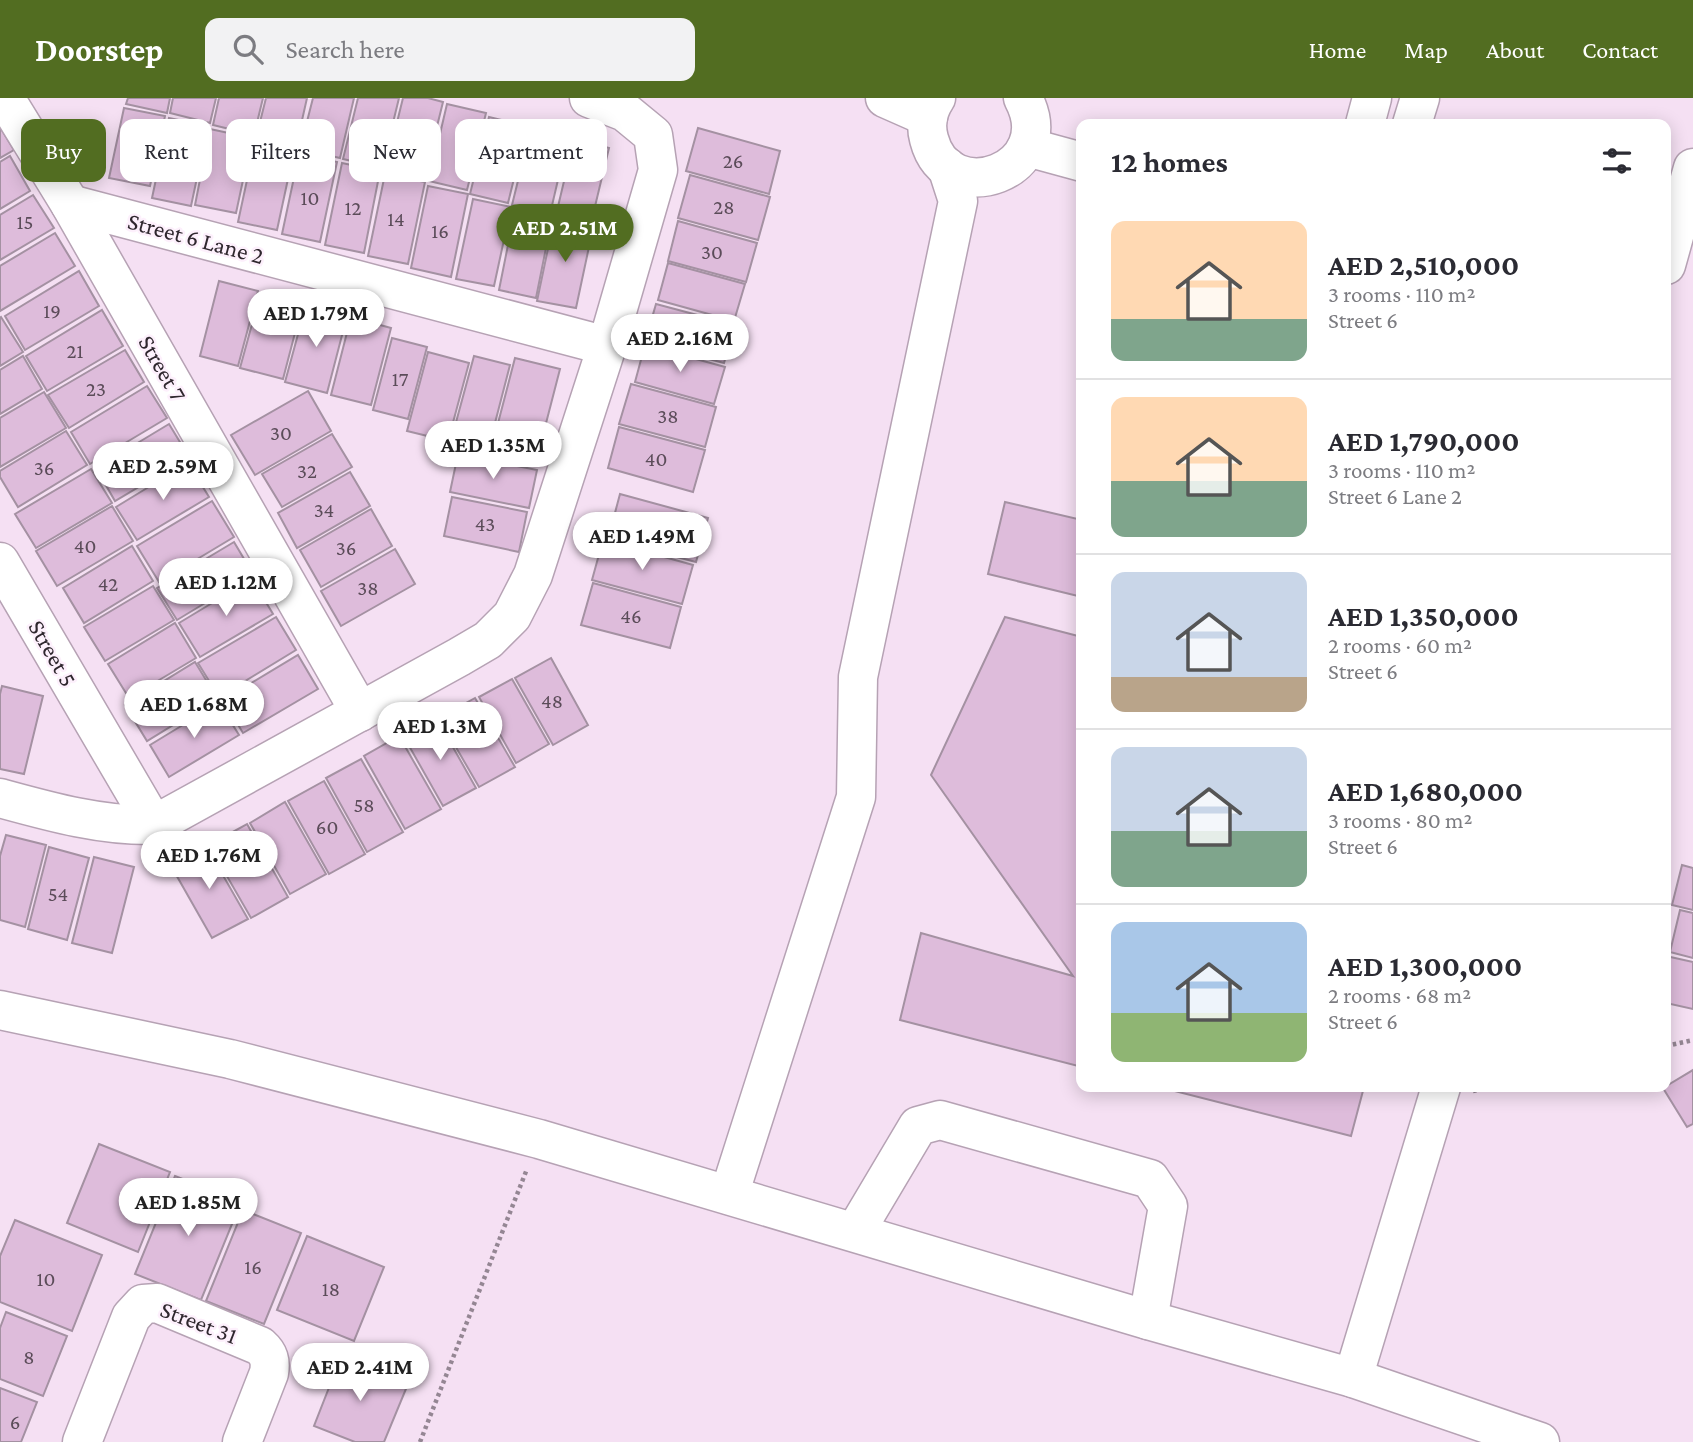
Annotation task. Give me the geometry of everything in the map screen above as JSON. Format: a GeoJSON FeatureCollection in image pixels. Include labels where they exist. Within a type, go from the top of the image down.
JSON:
{"type":"FeatureCollection","features":[{"type":"Feature","properties":{"kind":"street","name":"Street 7"},"geometry":{"type":"LineString","coordinates":[[5,98],[70,204],[360,712]]}},
{"type":"Feature","properties":{"kind":"street"},"geometry":{"type":"LineString","coordinates":[[0,798],[88,820],[123,826],[154,825],[488,640],[512,615],[533,575],[607,346],[658,170],[653,135],[625,112],[589,98]]}},
{"type":"Feature","properties":{"kind":"street"},"geometry":{"type":"LineString","coordinates":[[729,1195],[856,797],[858,677],[953,184],[931,145],[927,131],[931,104],[884,98]]}},
{"type":"Feature","properties":{"kind":"street"},"geometry":{"type":"LineString","coordinates":[[953,184],[966,176],[987,177],[1011,167],[1027,147],[1031,123],[1023,98]]}},
{"type":"Feature","properties":{"kind":"street"},"geometry":{"type":"LineString","coordinates":[[1366,119],[1372,98]]}},
{"type":"Feature","properties":{"kind":"street"},"geometry":{"type":"LineString","coordinates":[[1414,119],[1420,98]]}},
{"type":"Feature","properties":{"kind":"street"},"geometry":{"type":"LineString","coordinates":[[1027,147],[1076,160]]}},
{"type":"Feature","properties":{"kind":"street"},"geometry":{"type":"LineString","coordinates":[[1671,247],[1693,168]]}},
{"type":"Feature","properties":{"kind":"street","name":"Street 6 Lane 2"},"geometry":{"type":"LineString","coordinates":[[70,204],[607,346]]}},
{"type":"Feature","properties":{"kind":"street","name":"Street 5"},"geometry":{"type":"LineString","coordinates":[[0,562],[154,825]]}},
{"type":"Feature","properties":{"kind":"street"},"geometry":{"type":"LineString","coordinates":[[0,1010],[230,1059],[540,1139],[1148,1320],[1353,1378],[1540,1442]]}},
{"type":"Feature","properties":{"kind":"street"},"geometry":{"type":"LineString","coordinates":[[1353,1378],[1439,1092]]}},
{"type":"Feature","properties":{"kind":"street"},"geometry":{"type":"LineString","coordinates":[[855,1232],[918,1126],[940,1120],[1150,1179],[1168,1206],[1148,1320]]}},
{"type":"Feature","properties":{"kind":"street","name":"Street 31"},"geometry":{"type":"LineString","coordinates":[[82,1442],[131,1317],[143,1304],[157,1303],[260,1346],[267,1352],[269,1373],[242,1442]]}},
{"type":"Feature","properties":{"kind":"path"},"geometry":{"type":"LineString","coordinates":[[1671,1045],[1693,1040]]}},
{"type":"Feature","properties":{"kind":"path"},"geometry":{"type":"LineString","coordinates":[[419,1442],[540,1139]]}},
{"type":"Feature","properties":{"kind":"building"},"geometry":{"type":"Polygon","coordinates":[[[128,98],[170,98],[167,113],[126,104],[128,98]]]}},
{"type":"Feature","properties":{"kind":"building"},"geometry":{"type":"Polygon","coordinates":[[[173,98],[216,98],[211,119],[194,119],[170,113],[173,98]]]}},
{"type":"Feature","properties":{"kind":"building"},"geometry":{"type":"Polygon","coordinates":[[[219,98],[263,98],[258,119],[226,119],[226,128],[213,125],[219,98]]]}},
{"type":"Feature","properties":{"kind":"building"},"geometry":{"type":"Polygon","coordinates":[[[266,98],[307,98],[302,119],[261,119],[266,98]]]}},
{"type":"Feature","properties":{"kind":"building"},"geometry":{"type":"Polygon","coordinates":[[[313,98],[354,98],[340,158],[335,157],[335,119],[308,119],[313,98]]]}},
{"type":"Feature","properties":{"kind":"building"},"geometry":{"type":"Polygon","coordinates":[[[358,98],[399,98],[394,119],[353,119],[358,98]]]}},
{"type":"Feature","properties":{"kind":"building"},"geometry":{"type":"Polygon","coordinates":[[[403,98],[428,98],[443,102],[439,119],[398,119],[403,98]]]}},
{"type":"Feature","properties":{"kind":"building"},"geometry":{"type":"Polygon","coordinates":[[[447,104],[486,113],[485,119],[455,119],[455,182],[469,182],[467,190],[433,182],[441,182],[441,130],[447,104]]]}},
{"type":"Feature","properties":{"kind":"building"},"geometry":{"type":"Polygon","coordinates":[[[124,108],[165,116],[164,119],[122,119],[124,108]]]}},
{"type":"Feature","properties":{"kind":"building"},"geometry":{"type":"Polygon","coordinates":[[[0,127],[14,150],[0,158],[0,127]]]}},
{"type":"Feature","properties":{"kind":"building"},"geometry":{"type":"Polygon","coordinates":[[[120,127],[120,180],[109,178],[120,127]]]}},
{"type":"Feature","properties":{"kind":"building"},"geometry":{"type":"Polygon","coordinates":[[[698,128],[780,151],[769,194],[686,171],[698,128]]]}},
{"type":"Feature","properties":{"kind":"building"},"geometry":{"type":"Polygon","coordinates":[[[212,129],[226,132],[226,182],[243,182],[236,213],[195,205],[200,182],[212,182],[212,129]]]}},
{"type":"Feature","properties":{"kind":"building"},"geometry":{"type":"Polygon","coordinates":[[[349,135],[349,160],[343,159],[349,135]]]}},
{"type":"Feature","properties":{"kind":"building"},"geometry":{"type":"Polygon","coordinates":[[[10,156],[21,175],[21,182],[25,182],[30,191],[0,209],[0,162],[10,156]]]}},
{"type":"Feature","properties":{"kind":"building"},"geometry":{"type":"Polygon","coordinates":[[[342,163],[349,164],[349,182],[378,182],[364,253],[325,245],[342,163]]]}},
{"type":"Feature","properties":{"kind":"building"},"geometry":{"type":"Polygon","coordinates":[[[690,175],[770,197],[758,240],[678,218],[690,175]]]}},
{"type":"Feature","properties":{"kind":"building"},"geometry":{"type":"Polygon","coordinates":[[[130,182],[151,182],[150,186],[130,182]]]}},
{"type":"Feature","properties":{"kind":"building"},"geometry":{"type":"Polygon","coordinates":[[[155,182],[196,182],[191,206],[152,198],[155,182]]]}},
{"type":"Feature","properties":{"kind":"building"},"geometry":{"type":"Polygon","coordinates":[[[247,182],[287,182],[277,230],[238,222],[247,182]]]}},
{"type":"Feature","properties":{"kind":"building"},"geometry":{"type":"Polygon","coordinates":[[[293,182],[333,182],[320,242],[282,234],[293,182]]]}},
{"type":"Feature","properties":{"kind":"building"},"geometry":{"type":"Polygon","coordinates":[[[383,182],[425,182],[408,264],[368,256],[383,182]]]}},
{"type":"Feature","properties":{"kind":"building"},"geometry":{"type":"Polygon","coordinates":[[[473,182],[513,182],[508,203],[470,194],[473,182]]]}},
{"type":"Feature","properties":{"kind":"building"},"geometry":{"type":"Polygon","coordinates":[[[518,182],[557,182],[550,214],[512,205],[518,182]]]}},
{"type":"Feature","properties":{"kind":"building"},"geometry":{"type":"Polygon","coordinates":[[[564,182],[601,182],[591,223],[556,215],[564,182]]]}},
{"type":"Feature","properties":{"kind":"building"},"geometry":{"type":"Polygon","coordinates":[[[428,186],[468,194],[451,277],[411,268],[428,186]]]}},
{"type":"Feature","properties":{"kind":"building"},"geometry":{"type":"Polygon","coordinates":[[[33,195],[54,228],[0,260],[0,215],[33,195]]]}},
{"type":"Feature","properties":{"kind":"building"},"geometry":{"type":"Polygon","coordinates":[[[473,199],[511,207],[494,286],[456,279],[473,199]]]}},
{"type":"Feature","properties":{"kind":"building"},"geometry":{"type":"Polygon","coordinates":[[[515,210],[552,218],[536,298],[499,290],[515,210]]]}},
{"type":"Feature","properties":{"kind":"building"},"geometry":{"type":"Polygon","coordinates":[[[554,220],[593,228],[576,308],[537,301],[554,220]]]}},
{"type":"Feature","properties":{"kind":"building"},"geometry":{"type":"Polygon","coordinates":[[[678,221],[757,243],[746,282],[668,261],[678,221]]]}},
{"type":"Feature","properties":{"kind":"building"},"geometry":{"type":"Polygon","coordinates":[[[55,233],[75,266],[0,311],[0,266],[55,233]]]}},
{"type":"Feature","properties":{"kind":"building"},"geometry":{"type":"Polygon","coordinates":[[[668,263],[745,284],[734,321],[658,300],[668,263]]]}},
{"type":"Feature","properties":{"kind":"building"},"geometry":{"type":"Polygon","coordinates":[[[79,271],[99,306],[25,350],[5,316],[79,271]]]}},
{"type":"Feature","properties":{"kind":"building"},"geometry":{"type":"Polygon","coordinates":[[[219,281],[258,291],[238,366],[200,356],[219,281]]]}},
{"type":"Feature","properties":{"kind":"building"},"geometry":{"type":"Polygon","coordinates":[[[260,295],[302,306],[283,379],[240,368],[260,295]]]}},
{"type":"Feature","properties":{"kind":"building"},"geometry":{"type":"Polygon","coordinates":[[[656,304],[735,325],[724,363],[645,342],[656,304]]]}},
{"type":"Feature","properties":{"kind":"building"},"geometry":{"type":"Polygon","coordinates":[[[306,305],[347,316],[327,393],[285,382],[306,305]]]}},
{"type":"Feature","properties":{"kind":"building"},"geometry":{"type":"Polygon","coordinates":[[[102,310],[123,346],[47,391],[26,356],[102,310]]]}},
{"type":"Feature","properties":{"kind":"building"},"geometry":{"type":"Polygon","coordinates":[[[351,317],[391,328],[371,405],[331,395],[351,317]]]}},
{"type":"Feature","properties":{"kind":"building"},"geometry":{"type":"Polygon","coordinates":[[[0,318],[23,352],[0,366],[0,318]]]}},
{"type":"Feature","properties":{"kind":"building"},"geometry":{"type":"Polygon","coordinates":[[[392,338],[427,347],[408,419],[373,410],[392,338]]]}},
{"type":"Feature","properties":{"kind":"building"},"geometry":{"type":"Polygon","coordinates":[[[645,345],[725,367],[714,404],[635,382],[645,345]]]}},
{"type":"Feature","properties":{"kind":"building"},"geometry":{"type":"Polygon","coordinates":[[[125,350],[144,382],[69,428],[48,395],[125,350]]]}},
{"type":"Feature","properties":{"kind":"building"},"geometry":{"type":"Polygon","coordinates":[[[428,352],[469,363],[448,441],[407,431],[428,352]]]}},
{"type":"Feature","properties":{"kind":"building"},"geometry":{"type":"Polygon","coordinates":[[[23,356],[42,389],[0,414],[0,370],[23,356]]]}},
{"type":"Feature","properties":{"kind":"building"},"geometry":{"type":"Polygon","coordinates":[[[474,356],[510,365],[489,446],[452,437],[474,356]]]}},
{"type":"Feature","properties":{"kind":"building"},"geometry":{"type":"Polygon","coordinates":[[[515,358],[560,369],[536,462],[491,450],[515,358]]]}},
{"type":"Feature","properties":{"kind":"building"},"geometry":{"type":"Polygon","coordinates":[[[631,384],[716,407],[705,447],[619,424],[631,384]]]}},
{"type":"Feature","properties":{"kind":"building"},"geometry":{"type":"Polygon","coordinates":[[[147,386],[167,418],[90,464],[71,432],[147,386]]]}},
{"type":"Feature","properties":{"kind":"building"},"geometry":{"type":"Polygon","coordinates":[[[308,391],[331,431],[255,475],[231,435],[308,391]]]}},
{"type":"Feature","properties":{"kind":"building"},"geometry":{"type":"Polygon","coordinates":[[[44,392],[66,428],[0,467],[0,418],[44,392]]]}},
{"type":"Feature","properties":{"kind":"building"},"geometry":{"type":"Polygon","coordinates":[[[169,424],[189,457],[115,501],[96,468],[169,424]]]}},
{"type":"Feature","properties":{"kind":"building"},"geometry":{"type":"Polygon","coordinates":[[[619,427],[705,450],[693,492],[608,468],[619,427]]]}},
{"type":"Feature","properties":{"kind":"building"},"geometry":{"type":"Polygon","coordinates":[[[66,431],[87,465],[18,507],[0,477],[0,471],[66,431]]]}},
{"type":"Feature","properties":{"kind":"building"},"geometry":{"type":"Polygon","coordinates":[[[332,434],[352,467],[282,507],[262,474],[332,434]]]}},
{"type":"Feature","properties":{"kind":"building"},"geometry":{"type":"Polygon","coordinates":[[[458,454],[537,470],[529,508],[450,492],[458,454]]]}},
{"type":"Feature","properties":{"kind":"building"},"geometry":{"type":"Polygon","coordinates":[[[188,463],[209,497],[137,540],[116,507],[188,463]]]}},
{"type":"Feature","properties":{"kind":"building"},"geometry":{"type":"Polygon","coordinates":[[[91,469],[112,503],[36,548],[15,514],[91,469]]]}},
{"type":"Feature","properties":{"kind":"building"},"geometry":{"type":"Polygon","coordinates":[[[350,472],[370,506],[297,548],[278,513],[350,472]]]}},
{"type":"Feature","properties":{"kind":"building"},"geometry":{"type":"Polygon","coordinates":[[[620,494],[708,518],[696,562],[608,539],[620,494]]]}},
{"type":"Feature","properties":{"kind":"building"},"geometry":{"type":"Polygon","coordinates":[[[452,497],[527,512],[519,552],[444,536],[452,497]]]}},
{"type":"Feature","properties":{"kind":"building"},"geometry":{"type":"Polygon","coordinates":[[[212,501],[234,537],[159,582],[137,546],[212,501]]]}},
{"type":"Feature","properties":{"kind":"building"},"geometry":{"type":"Polygon","coordinates":[[[1005,502],[1076,519],[1076,596],[988,574],[1005,502]]]}},
{"type":"Feature","properties":{"kind":"building"},"geometry":{"type":"Polygon","coordinates":[[[112,506],[133,541],[57,586],[36,551],[112,506]]]}},
{"type":"Feature","properties":{"kind":"building"},"geometry":{"type":"Polygon","coordinates":[[[371,509],[392,546],[321,587],[300,550],[371,509]]]}},
{"type":"Feature","properties":{"kind":"building"},"geometry":{"type":"Polygon","coordinates":[[[603,540],[693,565],[682,604],[592,580],[603,540]]]}},
{"type":"Feature","properties":{"kind":"building"},"geometry":{"type":"Polygon","coordinates":[[[234,542],[253,574],[177,620],[157,588],[234,542]]]}},
{"type":"Feature","properties":{"kind":"building"},"geometry":{"type":"Polygon","coordinates":[[[132,546],[153,581],[84,623],[63,588],[132,546]]]}},
{"type":"Feature","properties":{"kind":"building"},"geometry":{"type":"Polygon","coordinates":[[[395,549],[415,584],[341,626],[321,591],[395,549]]]}},
{"type":"Feature","properties":{"kind":"building"},"geometry":{"type":"Polygon","coordinates":[[[252,579],[273,614],[200,657],[179,623],[252,579]]]}},
{"type":"Feature","properties":{"kind":"building"},"geometry":{"type":"Polygon","coordinates":[[[593,583],[681,607],[670,648],[581,625],[593,583]]]}},
{"type":"Feature","properties":{"kind":"building"},"geometry":{"type":"Polygon","coordinates":[[[153,586],[174,620],[105,661],[84,627],[153,586]]]}},
{"type":"Feature","properties":{"kind":"building"},"geometry":{"type":"Polygon","coordinates":[[[276,617],[296,650],[219,697],[198,663],[276,617]]]}},
{"type":"Feature","properties":{"kind":"building"},"geometry":{"type":"Polygon","coordinates":[[[1005,617],[1076,635],[1076,1065],[900,1020],[921,933],[1073,976],[931,775],[1005,617]]]}},
{"type":"Feature","properties":{"kind":"building"},"geometry":{"type":"Polygon","coordinates":[[[175,623],[196,658],[129,698],[108,664],[175,623]]]}},
{"type":"Feature","properties":{"kind":"building"},"geometry":{"type":"Polygon","coordinates":[[[298,655],[318,689],[243,733],[223,700],[298,655]]]}},
{"type":"Feature","properties":{"kind":"building"},"geometry":{"type":"Polygon","coordinates":[[[551,658],[588,725],[553,745],[515,678],[551,658]]]}},
{"type":"Feature","properties":{"kind":"building"},"geometry":{"type":"Polygon","coordinates":[[[195,662],[217,698],[147,741],[125,705],[195,662]]]}},
{"type":"Feature","properties":{"kind":"building"},"geometry":{"type":"Polygon","coordinates":[[[512,679],[549,744],[516,763],[479,697],[512,679]]]}},
{"type":"Feature","properties":{"kind":"building"},"geometry":{"type":"Polygon","coordinates":[[[2,686],[43,696],[24,774],[0,769],[2,686]]]}},
{"type":"Feature","properties":{"kind":"building"},"geometry":{"type":"Polygon","coordinates":[[[475,698],[515,767],[479,787],[439,718],[475,698]]]}},
{"type":"Feature","properties":{"kind":"building"},"geometry":{"type":"Polygon","coordinates":[[[219,703],[239,735],[169,777],[150,745],[219,703]]]}},
{"type":"Feature","properties":{"kind":"building"},"geometry":{"type":"Polygon","coordinates":[[[437,719],[476,788],[443,806],[404,737],[437,719]]]}},
{"type":"Feature","properties":{"kind":"building"},"geometry":{"type":"Polygon","coordinates":[[[399,736],[441,809],[405,829],[364,756],[399,736]]]}},
{"type":"Feature","properties":{"kind":"building"},"geometry":{"type":"Polygon","coordinates":[[[361,759],[403,832],[367,852],[326,778],[361,759]]]}},
{"type":"Feature","properties":{"kind":"building"},"geometry":{"type":"Polygon","coordinates":[[[324,781],[365,854],[329,874],[288,801],[324,781]]]}},
{"type":"Feature","properties":{"kind":"building"},"geometry":{"type":"Polygon","coordinates":[[[285,802],[326,874],[290,894],[250,823],[285,802]]]}},
{"type":"Feature","properties":{"kind":"building"},"geometry":{"type":"Polygon","coordinates":[[[247,824],[288,897],[251,918],[209,845],[247,824]]]}},
{"type":"Feature","properties":{"kind":"building"},"geometry":{"type":"Polygon","coordinates":[[[6,835],[46,845],[25,927],[0,920],[0,856],[6,835]]]}},
{"type":"Feature","properties":{"kind":"building"},"geometry":{"type":"Polygon","coordinates":[[[205,844],[248,919],[212,938],[170,864],[205,844]]]}},
{"type":"Feature","properties":{"kind":"building"},"geometry":{"type":"Polygon","coordinates":[[[49,847],[89,858],[67,940],[28,929],[49,847]]]}},
{"type":"Feature","properties":{"kind":"building"},"geometry":{"type":"Polygon","coordinates":[[[94,857],[134,867],[112,953],[72,943],[94,857]]]}},
{"type":"Feature","properties":{"kind":"building"},"geometry":{"type":"Polygon","coordinates":[[[1682,865],[1693,868],[1693,910],[1672,905],[1682,865]]]}},
{"type":"Feature","properties":{"kind":"building"},"geometry":{"type":"Polygon","coordinates":[[[1680,910],[1693,913],[1693,958],[1671,952],[1680,910]]]}},
{"type":"Feature","properties":{"kind":"building"},"geometry":{"type":"Polygon","coordinates":[[[1671,957],[1693,962],[1693,1009],[1671,1004],[1671,957]]]}},
{"type":"Feature","properties":{"kind":"building"},"geometry":{"type":"Polygon","coordinates":[[[1693,1070],[1693,1124],[1687,1127],[1665,1092],[1671,1092],[1671,1083],[1693,1070]]]}},
{"type":"Feature","properties":{"kind":"building"},"geometry":{"type":"Polygon","coordinates":[[[1179,1092],[1363,1092],[1351,1136],[1179,1092]]]}},
{"type":"Feature","properties":{"kind":"building"},"geometry":{"type":"Polygon","coordinates":[[[99,1144],[170,1172],[138,1252],[67,1223],[99,1144]]]}},
{"type":"Feature","properties":{"kind":"building"},"geometry":{"type":"Polygon","coordinates":[[[175,1176],[241,1202],[201,1300],[135,1274],[175,1176]]]}},
{"type":"Feature","properties":{"kind":"building"},"geometry":{"type":"Polygon","coordinates":[[[243,1210],[301,1233],[264,1324],[206,1301],[243,1210]]]}},
{"type":"Feature","properties":{"kind":"building"},"geometry":{"type":"Polygon","coordinates":[[[15,1220],[102,1255],[72,1331],[0,1302],[0,1256],[15,1220]]]}},
{"type":"Feature","properties":{"kind":"building"},"geometry":{"type":"Polygon","coordinates":[[[307,1236],[384,1267],[354,1341],[277,1310],[307,1236]]]}},
{"type":"Feature","properties":{"kind":"building"},"geometry":{"type":"Polygon","coordinates":[[[6,1312],[67,1336],[43,1396],[0,1379],[0,1328],[6,1312]]]}},
{"type":"Feature","properties":{"kind":"building"},"geometry":{"type":"Polygon","coordinates":[[[341,1357],[408,1384],[384,1442],[355,1442],[314,1426],[341,1357]]]}},
{"type":"Feature","properties":{"kind":"building"},"geometry":{"type":"Polygon","coordinates":[[[0,1388],[37,1402],[21,1442],[0,1442],[0,1388]]]}}]}
